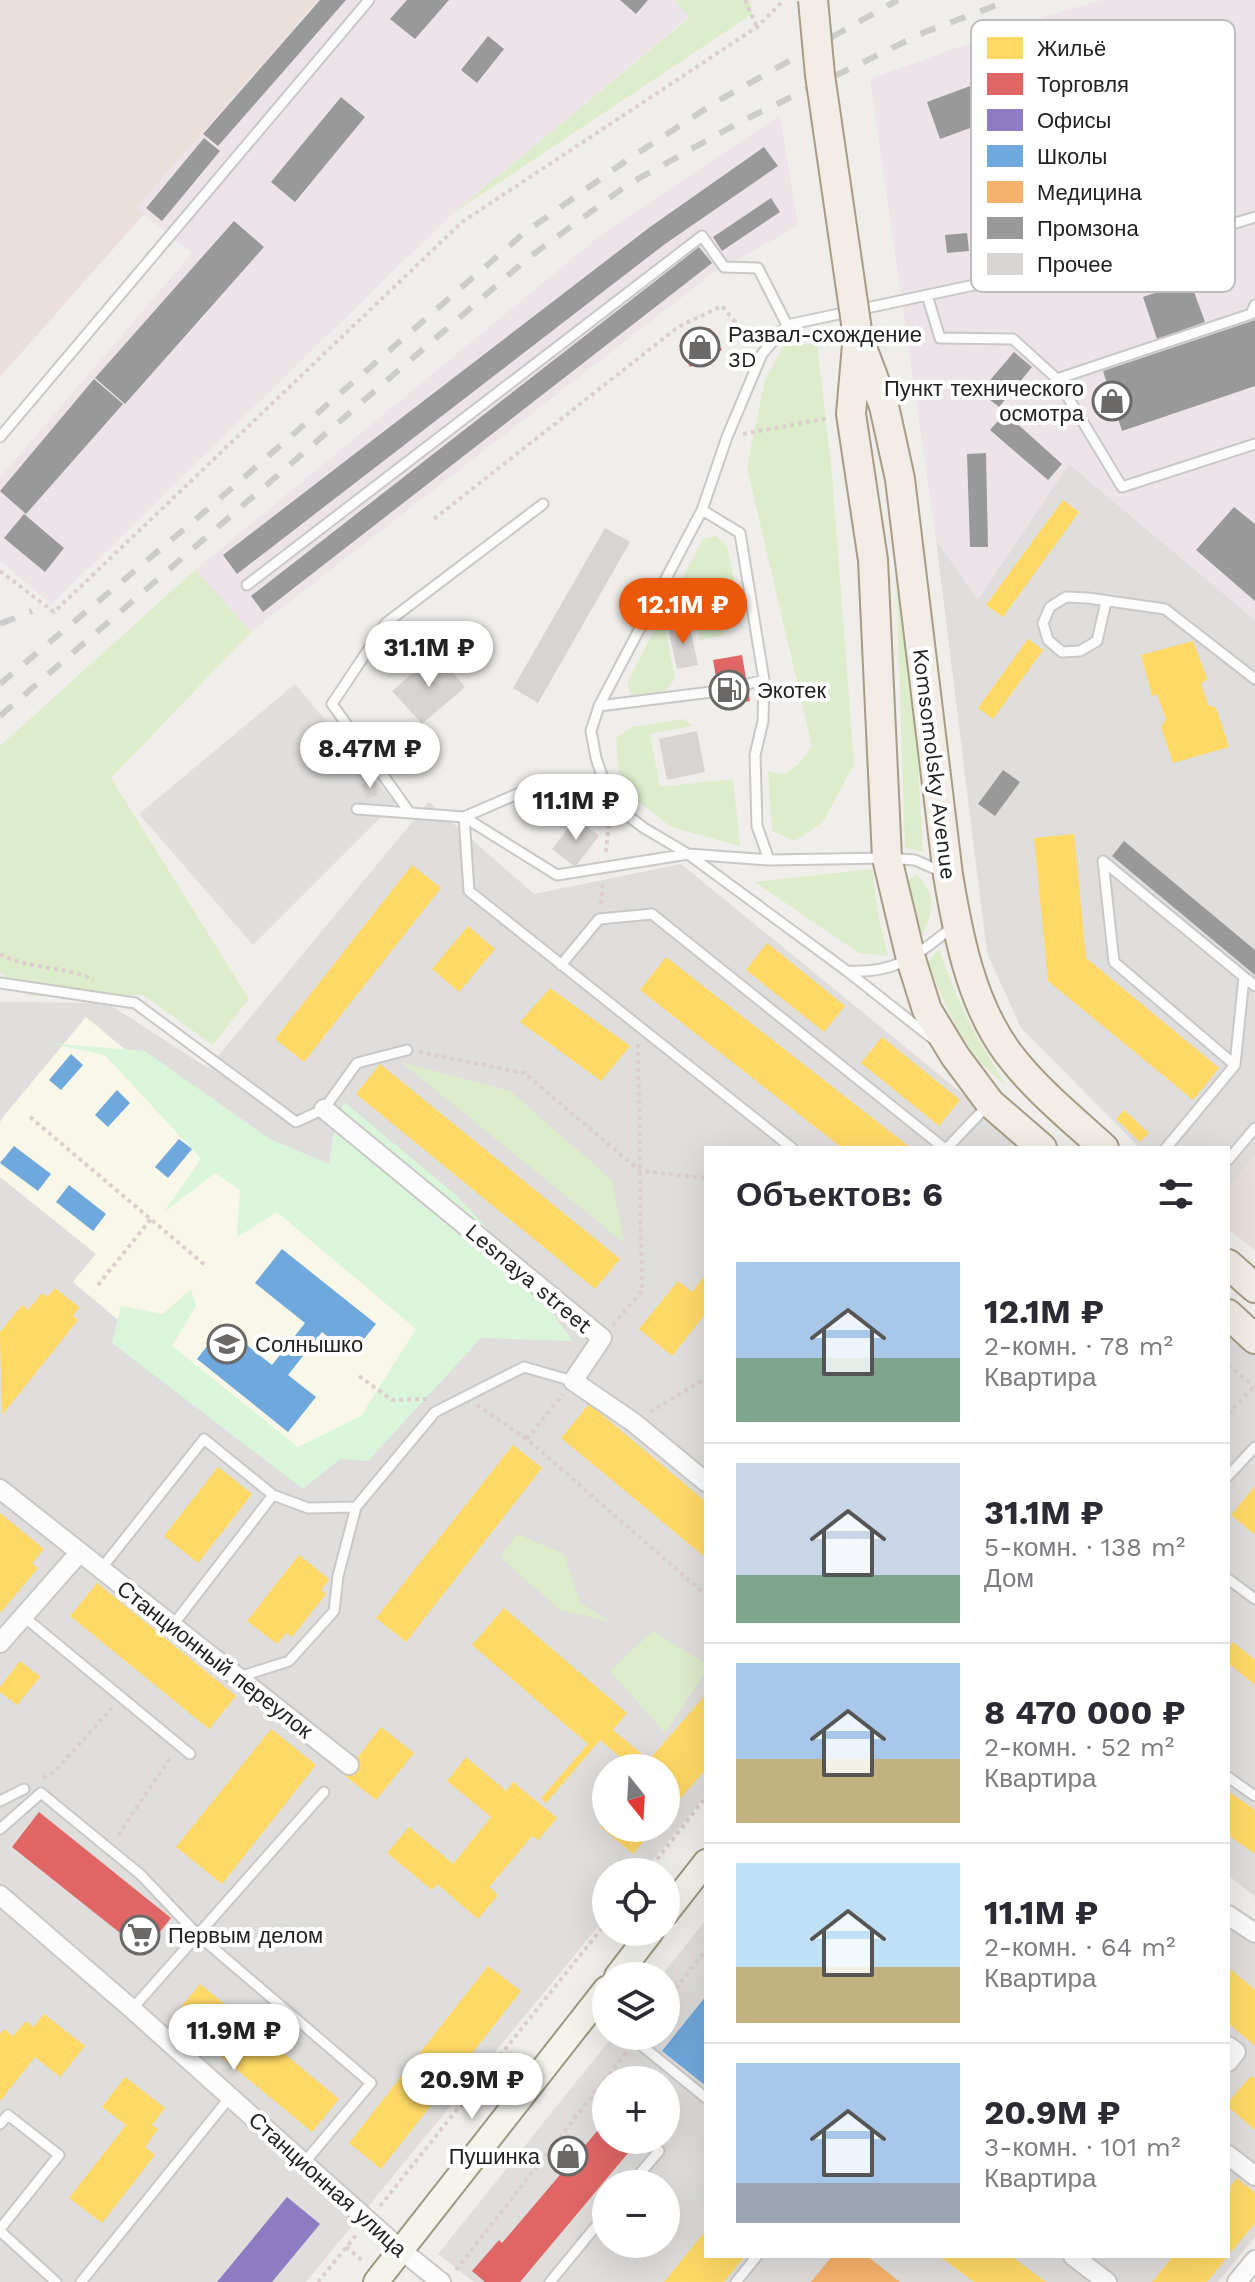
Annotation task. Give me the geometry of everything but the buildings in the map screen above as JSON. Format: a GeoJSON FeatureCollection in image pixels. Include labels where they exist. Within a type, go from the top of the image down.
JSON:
{"type":"FeatureCollection","features":[{"type":"Feature","properties":{"kind":"main road","name":"Komsomolsky Avenue"},"geometry":{"type":"LineString","coordinates":[[813,0],[820,75],[858,337],[884,406],[900,479],[956,924],[984,1010],[1006,1050],[1031,1080],[1102,1146]]}},
{"type":"Feature","properties":{"kind":"main road","name":"Komsomolsky Avenue"},"geometry":{"type":"LineString","coordinates":[[858,337],[851,414],[873,560],[887,858],[911,959],[927,1010],[955,1056],[990,1103],[1040,1146]]}},
{"type":"Feature","properties":{"kind":"main road"},"geometry":{"type":"LineString","coordinates":[[1230,1266],[1255,1288]]}},
{"type":"Feature","properties":{"kind":"main road"},"geometry":{"type":"LineString","coordinates":[[1230,1316],[1255,1339]]}},
{"type":"Feature","properties":{"kind":"main road"},"geometry":{"type":"LineString","coordinates":[[680,1895],[704,1865]]}},
{"type":"Feature","properties":{"kind":"main road"},"geometry":{"type":"LineString","coordinates":[[628,1962],[640,1946]]}},
{"type":"Feature","properties":{"kind":"main road"},"geometry":{"type":"LineString","coordinates":[[376,2282],[592,2016]]}},
{"type":"Feature","properties":{"kind":"street","name":"Lesnaya street"},"geometry":{"type":"LineString","coordinates":[[324,1109],[602,1338],[573,1381]]}},
{"type":"Feature","properties":{"kind":"street"},"geometry":{"type":"LineString","coordinates":[[573,1381],[633,1422],[704,1480]]}},
{"type":"Feature","properties":{"kind":"street","name":"Станционный переулок"},"geometry":{"type":"LineString","coordinates":[[0,1489],[349,1765]]}},
{"type":"Feature","properties":{"kind":"street"},"geometry":{"type":"LineString","coordinates":[[0,1643],[80,1552]]}},
{"type":"Feature","properties":{"kind":"street","name":"Станционная улица"},"geometry":{"type":"LineString","coordinates":[[0,1895],[401,2250],[449,2276]]}},
{"type":"Feature","properties":{"kind":"street"},"geometry":{"type":"LineString","coordinates":[[1230,1916],[1255,1933]]}},
{"type":"Feature","properties":{"kind":"street"},"geometry":{"type":"LineString","coordinates":[[1230,2157],[1255,2176]]}},
{"type":"Feature","properties":{"kind":"street"},"geometry":{"type":"LineString","coordinates":[[1076,2258],[1107,2282]]}},
{"type":"Feature","properties":{"kind":"street"},"geometry":{"type":"LineString","coordinates":[[1237,2282],[1255,2260]]}},
{"type":"Feature","properties":{"kind":"lane"},"geometry":{"type":"LineString","coordinates":[[0,437],[369,0]]}},
{"type":"Feature","properties":{"kind":"lane"},"geometry":{"type":"LineString","coordinates":[[1235,223],[1255,217]]}},
{"type":"Feature","properties":{"kind":"lane"},"geometry":{"type":"LineString","coordinates":[[247,585],[702,236],[724,267],[758,268],[787,325]]}},
{"type":"Feature","properties":{"kind":"lane"},"geometry":{"type":"LineString","coordinates":[[611,803],[596,758],[591,731],[599,706],[702,510],[727,437],[762,354],[787,325],[971,286]]}},
{"type":"Feature","properties":{"kind":"lane"},"geometry":{"type":"LineString","coordinates":[[927,295],[940,338],[1013,339],[1057,379],[1122,487],[1255,444]]}},
{"type":"Feature","properties":{"kind":"lane"},"geometry":{"type":"LineString","coordinates":[[1057,379],[1251,314],[1255,305]]}},
{"type":"Feature","properties":{"kind":"lane"},"geometry":{"type":"LineString","coordinates":[[410,813],[332,704],[386,623],[543,504]]}},
{"type":"Feature","properties":{"kind":"lane"},"geometry":{"type":"LineString","coordinates":[[702,510],[740,533],[764,680],[763,721],[755,755],[757,826],[769,860]]}},
{"type":"Feature","properties":{"kind":"lane"},"geometry":{"type":"LineString","coordinates":[[1106,602],[1097,641],[1080,651],[1062,652],[1048,640],[1043,623],[1050,607],[1066,597],[1165,609],[1255,679]]}},
{"type":"Feature","properties":{"kind":"lane"},"geometry":{"type":"LineString","coordinates":[[599,706],[719,691],[764,680]]}},
{"type":"Feature","properties":{"kind":"lane"},"geometry":{"type":"LineString","coordinates":[[357,809],[464,817],[538,785],[611,803],[644,828],[688,854],[847,971],[955,1056]]}},
{"type":"Feature","properties":{"kind":"lane"},"geometry":{"type":"LineString","coordinates":[[464,817],[557,875],[688,854],[769,860],[915,860],[948,875]]}},
{"type":"Feature","properties":{"kind":"lane"},"geometry":{"type":"LineString","coordinates":[[464,817],[469,891],[789,1146]]}},
{"type":"Feature","properties":{"kind":"lane"},"geometry":{"type":"LineString","coordinates":[[1235,1065],[1114,962],[1103,861],[1255,986]]}},
{"type":"Feature","properties":{"kind":"lane"},"geometry":{"type":"LineString","coordinates":[[561,965],[599,919],[652,914],[948,1146]]}},
{"type":"Feature","properties":{"kind":"lane"},"geometry":{"type":"LineString","coordinates":[[847,971],[872,972],[911,959],[956,924]]}},
{"type":"Feature","properties":{"kind":"lane"},"geometry":{"type":"LineString","coordinates":[[1168,1146],[1235,1065],[1244,977]]}},
{"type":"Feature","properties":{"kind":"lane"},"geometry":{"type":"LineString","coordinates":[[0,983],[135,1003],[296,1122],[324,1109],[357,1063],[407,1050]]}},
{"type":"Feature","properties":{"kind":"lane"},"geometry":{"type":"LineString","coordinates":[[950,1146],[990,1103]]}},
{"type":"Feature","properties":{"kind":"lane"},"geometry":{"type":"LineString","coordinates":[[1230,1158],[1255,1128]]}},
{"type":"Feature","properties":{"kind":"lane"},"geometry":{"type":"LineString","coordinates":[[238,1677],[289,1661],[334,1611],[338,1576],[356,1507],[435,1412],[524,1367],[573,1381]]}},
{"type":"Feature","properties":{"kind":"lane"},"geometry":{"type":"LineString","coordinates":[[101,1569],[204,1439],[273,1495],[308,1508],[356,1507]]}},
{"type":"Feature","properties":{"kind":"lane"},"geometry":{"type":"LineString","coordinates":[[1230,1474],[1255,1447]]}},
{"type":"Feature","properties":{"kind":"lane"},"geometry":{"type":"LineString","coordinates":[[173,1625],[273,1495]]}},
{"type":"Feature","properties":{"kind":"lane"},"geometry":{"type":"LineString","coordinates":[[1230,1580],[1255,1599]]}},
{"type":"Feature","properties":{"kind":"lane"},"geometry":{"type":"LineString","coordinates":[[23,1616],[190,1754]]}},
{"type":"Feature","properties":{"kind":"lane"},"geometry":{"type":"LineString","coordinates":[[1230,1778],[1255,1796]]}},
{"type":"Feature","properties":{"kind":"lane"},"geometry":{"type":"LineString","coordinates":[[0,1801],[24,1789]]}},
{"type":"Feature","properties":{"kind":"lane"},"geometry":{"type":"LineString","coordinates":[[132,2009],[324,1792]]}},
{"type":"Feature","properties":{"kind":"lane"},"geometry":{"type":"LineString","coordinates":[[0,1829],[41,1793],[141,1875],[198,1935],[371,2083],[304,2163]]}},
{"type":"Feature","properties":{"kind":"lane"},"geometry":{"type":"LineString","coordinates":[[648,2050],[704,2096]]}},
{"type":"Feature","properties":{"kind":"lane"},"geometry":{"type":"LineString","coordinates":[[81,2282],[230,2097]]}},
{"type":"Feature","properties":{"kind":"lane"},"geometry":{"type":"LineString","coordinates":[[0,2124],[8,2115],[59,2155],[0,2230],[56,2282]]}},
{"type":"Feature","properties":{"kind":"lane"},"geometry":{"type":"LineString","coordinates":[[643,2170],[656,2154]]}},
{"type":"Feature","properties":{"kind":"lane"},"geometry":{"type":"LineString","coordinates":[[550,2282],[592,2231]]}},
{"type":"Feature","properties":{"kind":"lane"},"geometry":{"type":"LineString","coordinates":[[736,2282],[755,2258]]}},
{"type":"Feature","properties":{"kind":"path"},"geometry":{"type":"LineString","coordinates":[[745,0],[757,27]]}},
{"type":"Feature","properties":{"kind":"path"},"geometry":{"type":"LineString","coordinates":[[0,571],[54,612],[462,222],[757,27],[784,0]]}},
{"type":"Feature","properties":{"kind":"path"},"geometry":{"type":"LineString","coordinates":[[434,519],[678,327],[722,306],[762,354]]}},
{"type":"Feature","properties":{"kind":"path"},"geometry":{"type":"LineString","coordinates":[[727,437],[851,414]]}},
{"type":"Feature","properties":{"kind":"path"},"geometry":{"type":"LineString","coordinates":[[0,954],[14,962],[81,974],[95,981]]}},
{"type":"Feature","properties":{"kind":"path"},"geometry":{"type":"LineString","coordinates":[[602,1338],[642,1291],[638,1026]]}},
{"type":"Feature","properties":{"kind":"path"},"geometry":{"type":"LineString","coordinates":[[407,1050],[524,1073],[640,1171],[704,1178]]}},
{"type":"Feature","properties":{"kind":"path"},"geometry":{"type":"LineString","coordinates":[[30,1117],[206,1266]]}},
{"type":"Feature","properties":{"kind":"path"},"geometry":{"type":"LineString","coordinates":[[98,1285],[151,1219]]}},
{"type":"Feature","properties":{"kind":"path"},"geometry":{"type":"LineString","coordinates":[[1230,1367],[1255,1387],[1230,1412]]}},
{"type":"Feature","properties":{"kind":"path"},"geometry":{"type":"LineString","coordinates":[[359,1376],[392,1400],[465,1397],[527,1439],[704,1593]]}},
{"type":"Feature","properties":{"kind":"path"},"geometry":{"type":"LineString","coordinates":[[633,1422],[704,1379]]}},
{"type":"Feature","properties":{"kind":"path"},"geometry":{"type":"LineString","coordinates":[[527,1439],[573,1381]]}},
{"type":"Feature","properties":{"kind":"path"},"geometry":{"type":"LineString","coordinates":[[24,1789],[56,1770],[122,1697]]}},
{"type":"Feature","properties":{"kind":"path"},"geometry":{"type":"LineString","coordinates":[[141,1875],[117,1834],[179,1745]]}},
{"type":"Feature","properties":{"kind":"path"},"geometry":{"type":"LineString","coordinates":[[658,1858],[704,1800]]}},
{"type":"Feature","properties":{"kind":"path"},"geometry":{"type":"LineString","coordinates":[[318,2282],[592,1941]]}},
{"type":"Feature","properties":{"kind":"path"},"geometry":{"type":"LineString","coordinates":[[680,1983],[704,1953]]}},
{"type":"Feature","properties":{"kind":"path"},"geometry":{"type":"LineString","coordinates":[[449,2276],[624,2050]]}},
{"type":"Feature","properties":{"kind":"shaded area"},"geometry":{"type":"Polygon","coordinates":[[[0,0],[318,0],[137,207],[144,214],[0,377],[0,0]]]}},
{"type":"Feature","properties":{"kind":"shaded area"},"geometry":{"type":"Polygon","coordinates":[[[318,0],[674,0],[690,16],[452,214],[51,605],[0,560],[0,477],[192,253],[136,208],[318,0]]]}},
{"type":"Feature","properties":{"kind":"shaded area"},"geometry":{"type":"Polygon","coordinates":[[[1102,0],[1255,0],[1255,620],[1069,464],[978,600],[936,540],[870,79],[971,43],[971,292],[1235,292],[1235,20],[1035,20],[1102,0]]]}},
{"type":"Feature","properties":{"kind":"shaded area"},"geometry":{"type":"Polygon","coordinates":[[[780,115],[798,226],[713,273],[251,632],[195,570],[603,233],[780,115]]]}},
{"type":"Feature","properties":{"kind":"shaded area"},"geometry":{"type":"Polygon","coordinates":[[[1069,464],[1255,620],[1255,1155],[1230,1186],[1230,1146],[1138,1146],[1021,1028],[987,953],[936,540],[978,599],[1069,464]]]}},
{"type":"Feature","properties":{"kind":"shaded area"},"geometry":{"type":"Polygon","coordinates":[[[295,684],[395,803],[253,945],[139,814],[295,684]]]}},
{"type":"Feature","properties":{"kind":"shaded area"},"geometry":{"type":"Polygon","coordinates":[[[429,802],[534,894],[681,864],[1027,1146],[704,1146],[704,1797],[680,1827],[680,1754],[592,1754],[592,1842],[668,1842],[654,1858],[592,1858],[592,1934],[306,2282],[0,2282],[0,1002],[107,1003],[208,1068],[429,802]]]}},
{"type":"Feature","properties":{"kind":"shaded area"},"geometry":{"type":"Polygon","coordinates":[[[86,1017],[455,1324],[306,1478],[73,1282],[96,1254],[0,1177],[0,1122],[86,1017]]]}},
{"type":"Feature","properties":{"kind":"shaded area"},"geometry":{"type":"Polygon","coordinates":[[[1255,1155],[1255,1250],[1230,1231],[1230,1186],[1255,1155]]]}},
{"type":"Feature","properties":{"kind":"shaded area"},"geometry":{"type":"Polygon","coordinates":[[[1230,1333],[1255,1354],[1255,1897],[1230,1877],[1230,1333]]]}},
{"type":"Feature","properties":{"kind":"shaded area"},"geometry":{"type":"Polygon","coordinates":[[[1230,1915],[1255,1936],[1255,2237],[1218,2282],[474,2282],[438,2254],[602,2050],[680,2050],[680,1962],[672,1962],[704,1922],[704,2258],[1230,2258],[1230,1915]]]}},
{"type":"Feature","properties":{"kind":"green space"},"geometry":{"type":"Polygon","coordinates":[[[674,0],[750,0],[752,14],[452,214],[690,17],[674,0]]]}},
{"type":"Feature","properties":{"kind":"green space"},"geometry":{"type":"Polygon","coordinates":[[[817,344],[832,475],[854,764],[823,822],[795,841],[772,831],[768,771],[784,774],[799,764],[812,746],[747,467],[765,380],[784,345],[817,344]]]}},
{"type":"Feature","properties":{"kind":"green space"},"geometry":{"type":"Polygon","coordinates":[[[716,536],[727,546],[735,584],[715,588],[724,635],[700,640],[694,619],[665,627],[675,679],[666,690],[632,697],[627,682],[703,539],[716,536]]]}},
{"type":"Feature","properties":{"kind":"green space"},"geometry":{"type":"Polygon","coordinates":[[[195,570],[251,632],[111,778],[249,999],[213,1045],[143,995],[32,996],[0,972],[0,746],[195,570]]]}},
{"type":"Feature","properties":{"kind":"green space"},"geometry":{"type":"Polygon","coordinates":[[[896,576],[915,715],[923,852],[905,847],[896,576]]]}},
{"type":"Feature","properties":{"kind":"green space"},"geometry":{"type":"Polygon","coordinates":[[[685,719],[692,726],[650,734],[660,787],[733,779],[740,846],[671,827],[639,802],[619,772],[616,738],[632,727],[685,719]]]}},
{"type":"Feature","properties":{"kind":"green space"},"geometry":{"type":"Polygon","coordinates":[[[872,869],[878,915],[888,956],[859,953],[755,882],[872,869]]]}},
{"type":"Feature","properties":{"kind":"green space"},"geometry":{"type":"Polygon","coordinates":[[[916,874],[928,890],[931,904],[922,936],[908,881],[916,874]]]}},
{"type":"Feature","properties":{"kind":"green space"},"geometry":{"type":"Polygon","coordinates":[[[939,949],[975,1034],[1006,1085],[979,1061],[958,1030],[928,962],[939,949]]]}},
{"type":"Feature","properties":{"kind":"green space"},"geometry":{"type":"Polygon","coordinates":[[[49,1043],[145,1051],[270,1139],[329,1164],[333,1136],[344,1102],[456,1195],[497,1239],[573,1341],[481,1338],[368,1461],[340,1459],[303,1489],[112,1343],[121,1306],[163,1314],[191,1289],[196,1306],[172,1346],[298,1447],[361,1416],[416,1329],[277,1212],[237,1237],[240,1190],[215,1173],[164,1212],[201,1159],[105,1055],[49,1043]]]}},
{"type":"Feature","properties":{"kind":"green space"},"geometry":{"type":"Polygon","coordinates":[[[401,1062],[510,1091],[612,1180],[624,1243],[401,1062]]]}},
{"type":"Feature","properties":{"kind":"green space"},"geometry":{"type":"Polygon","coordinates":[[[517,1534],[564,1554],[580,1603],[611,1622],[560,1610],[500,1557],[517,1534]]]}},
{"type":"Feature","properties":{"kind":"green space"},"geometry":{"type":"Polygon","coordinates":[[[653,1631],[704,1663],[704,1675],[665,1733],[610,1671],[653,1631]]]}},
{"type":"Feature","properties":{"kind":"railway"},"geometry":{"type":"LineString","coordinates":[[0,684],[195,520],[524,233],[716,102],[898,0]]}},
{"type":"Feature","properties":{"kind":"railway"},"geometry":{"type":"LineString","coordinates":[[0,716],[527,259],[627,185],[742,121],[925,32],[1010,0]]}},
{"type":"Feature","properties":{"kind":"railway"},"geometry":{"type":"LineString","coordinates":[[0,624],[32,611]]}},
{"type":"Feature","properties":{"kind":"place","name":"Развал-схождение 3D"},"geometry":{"type":"Point","coordinates":[700,347]}},
{"type":"Feature","properties":{"kind":"place","name":"Пункт технического осмотра"},"geometry":{"type":"Point","coordinates":[1112,401]}},
{"type":"Feature","properties":{"kind":"place","name":"Экотек"},"geometry":{"type":"Point","coordinates":[729,690]}},
{"type":"Feature","properties":{"kind":"place","name":"Солнышко"},"geometry":{"type":"Point","coordinates":[227,1344]}},
{"type":"Feature","properties":{"kind":"place","name":"Первым делом"},"geometry":{"type":"Point","coordinates":[140,1935]}},
{"type":"Feature","properties":{"kind":"place","name":"Пушинка"},"geometry":{"type":"Point","coordinates":[568,2156]}}]}
